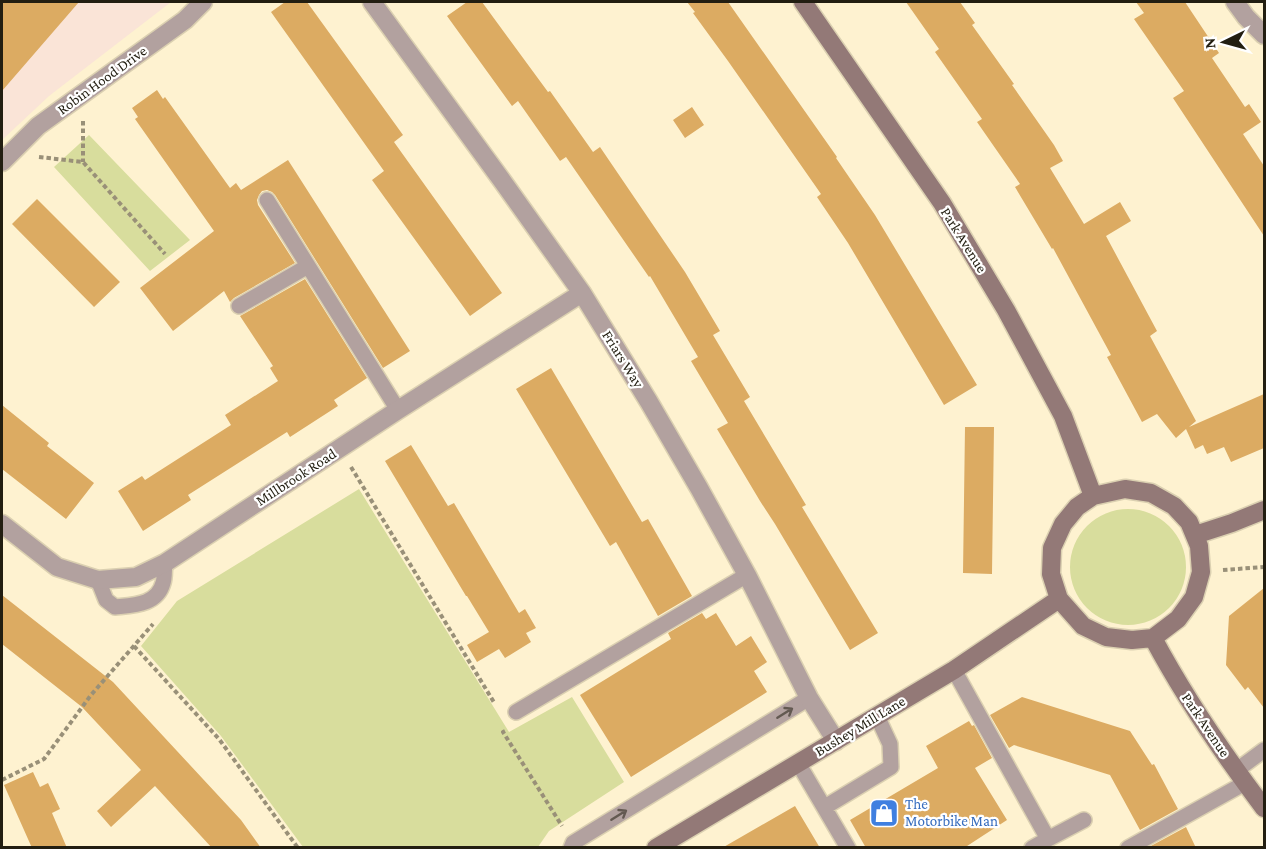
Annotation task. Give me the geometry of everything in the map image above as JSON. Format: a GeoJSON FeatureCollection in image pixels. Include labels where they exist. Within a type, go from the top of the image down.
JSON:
{"type":"FeatureCollection","features":[{"type":"Feature","properties":{"kind":"street","name":"Robin Hood Drive"},"geometry":{"type":"LineString","coordinates":[[6,158],[38,126],[185,20],[203,2]]}},
{"type":"Feature","properties":{"kind":"street","name":"Friars Way"},"geometry":{"type":"LineString","coordinates":[[372,2],[582,293],[699,488],[747,575],[809,698],[836,741]]}},
{"type":"Feature","properties":{"kind":"street","name":"Park Avenue"},"geometry":{"type":"LineString","coordinates":[[803,2],[942,203],[1006,310],[1063,416],[1093,496]]}},
{"type":"Feature","properties":{"kind":"street"},"geometry":{"type":"LineString","coordinates":[[1235,2],[1264,35]]}},
{"type":"Feature","properties":{"kind":"street","name":"Millbrook Road"},"geometry":{"type":"LineString","coordinates":[[2,524],[57,567],[98,580],[136,577],[165,563],[339,448],[582,293]]}},
{"type":"Feature","properties":{"kind":"street"},"geometry":{"type":"LineString","coordinates":[[1125,489],[1151,493],[1174,506],[1189,522],[1195,535],[1199,546],[1201,572],[1194,597],[1178,619],[1153,638],[1132,640],[1106,637],[1083,626],[1059,599],[1051,574],[1052,548],[1063,524],[1077,507],[1093,496],[1125,489]]}},
{"type":"Feature","properties":{"kind":"street"},"geometry":{"type":"LineString","coordinates":[[1195,535],[1264,510]]}},
{"type":"Feature","properties":{"kind":"street","name":"Bushey Mill Lane"},"geometry":{"type":"LineString","coordinates":[[656,848],[954,670],[1059,599]]}},
{"type":"Feature","properties":{"kind":"street","name":"Park Avenue"},"geometry":{"type":"LineString","coordinates":[[1153,638],[1174,676],[1264,808]]}},
{"type":"Feature","properties":{"kind":"lane"},"geometry":{"type":"LineString","coordinates":[[267,200],[398,410]]}},
{"type":"Feature","properties":{"kind":"lane"},"geometry":{"type":"LineString","coordinates":[[239,306],[308,266]]}},
{"type":"Feature","properties":{"kind":"lane"},"geometry":{"type":"LineString","coordinates":[[98,580],[106,600],[116,607],[141,604],[157,596],[163,583],[165,563]]}},
{"type":"Feature","properties":{"kind":"lane"},"geometry":{"type":"LineString","coordinates":[[516,712],[747,575]]}},
{"type":"Feature","properties":{"kind":"lane"},"geometry":{"type":"LineString","coordinates":[[954,670],[1048,839]]}},
{"type":"Feature","properties":{"kind":"lane"},"geometry":{"type":"LineString","coordinates":[[572,845],[809,698]]}},
{"type":"Feature","properties":{"kind":"lane"},"geometry":{"type":"LineString","coordinates":[[825,807],[891,767],[891,744],[877,716]]}},
{"type":"Feature","properties":{"kind":"lane"},"geometry":{"type":"LineString","coordinates":[[1128,848],[1241,777],[1264,750]]}},
{"type":"Feature","properties":{"kind":"lane"},"geometry":{"type":"LineString","coordinates":[[798,763],[848,848]]}},
{"type":"Feature","properties":{"kind":"lane"},"geometry":{"type":"LineString","coordinates":[[1032,848],[1084,820]]}},
{"type":"Feature","properties":{"kind":"path"},"geometry":{"type":"LineString","coordinates":[[82,94],[83,162],[165,254]]}},
{"type":"Feature","properties":{"kind":"path"},"geometry":{"type":"LineString","coordinates":[[6,158],[83,162]]}},
{"type":"Feature","properties":{"kind":"path"},"geometry":{"type":"LineString","coordinates":[[339,448],[498,709]]}},
{"type":"Feature","properties":{"kind":"path"},"geometry":{"type":"LineString","coordinates":[[1201,572],[1264,567]]}},
{"type":"Feature","properties":{"kind":"path"},"geometry":{"type":"LineString","coordinates":[[2,780],[44,759],[92,695],[154,623]]}},
{"type":"Feature","properties":{"kind":"path"},"geometry":{"type":"LineString","coordinates":[[134,646],[219,739],[298,848]]}},
{"type":"Feature","properties":{"kind":"path"},"geometry":{"type":"LineString","coordinates":[[510,728],[503,732],[572,845]]}},
{"type":"Feature","properties":{"kind":"shaded area"},"geometry":{"type":"Polygon","coordinates":[[[2,2],[171,2],[49,96],[2,140],[2,2]]]}},
{"type":"Feature","properties":{"kind":"green space"},"geometry":{"type":"Polygon","coordinates":[[[89,135],[190,240],[150,271],[54,167],[89,135]]]}},
{"type":"Feature","properties":{"kind":"green space"},"geometry":{"type":"Polygon","coordinates":[[[359,489],[509,732],[572,697],[624,782],[549,831],[538,847],[303,847],[221,736],[141,646],[177,601],[359,489]]]}},
{"type":"Feature","properties":{"kind":"green space"},"geometry":{"type":"Polygon","coordinates":[[[1128,509],[1150,513],[1169,526],[1182,545],[1186,567],[1182,589],[1169,608],[1150,621],[1128,625],[1106,621],[1087,608],[1074,589],[1070,567],[1074,545],[1087,526],[1106,513],[1128,509]]]}},
{"type":"Feature","properties":{"kind":"building"},"geometry":{"type":"Polygon","coordinates":[[[2,2],[79,2],[2,91],[2,2]]]}},
{"type":"Feature","properties":{"kind":"building"},"geometry":{"type":"Polygon","coordinates":[[[285,2],[307,2],[403,135],[394,142],[502,293],[470,316],[372,180],[384,171],[271,12],[285,2]]]}},
{"type":"Feature","properties":{"kind":"building"},"geometry":{"type":"Polygon","coordinates":[[[467,2],[482,2],[593,152],[600,147],[685,272],[720,331],[713,335],[750,397],[744,401],[806,505],[802,507],[878,633],[850,650],[717,429],[728,423],[691,361],[698,357],[650,276],[566,157],[560,161],[518,101],[512,106],[447,16],[467,2]]]}},
{"type":"Feature","properties":{"kind":"building"},"geometry":{"type":"Polygon","coordinates":[[[687,2],[728,2],[875,215],[977,385],[944,405],[848,243],[817,197],[821,194],[687,2]]]}},
{"type":"Feature","properties":{"kind":"building"},"geometry":{"type":"Polygon","coordinates":[[[906,2],[960,2],[975,23],[972,25],[1014,84],[1012,85],[1063,161],[1050,168],[1084,224],[1120,202],[1131,221],[1106,236],[1157,331],[1150,336],[1196,421],[1189,427],[1264,394],[1264,448],[1231,462],[1224,447],[1207,454],[1203,445],[1195,449],[1186,429],[1176,438],[1157,414],[1142,422],[1107,357],[1111,355],[1053,248],[1015,187],[1020,184],[977,122],[982,119],[935,52],[939,49],[906,2]]]}},
{"type":"Feature","properties":{"kind":"building"},"geometry":{"type":"Polygon","coordinates":[[[1136,2],[1185,2],[1219,53],[1212,58],[1245,107],[1249,104],[1261,122],[1243,134],[1264,166],[1264,236],[1173,98],[1184,91],[1134,19],[1144,13],[1136,2]]]}},
{"type":"Feature","properties":{"kind":"building"},"geometry":{"type":"Polygon","coordinates":[[[157,90],[163,99],[165,97],[230,188],[236,183],[241,190],[288,160],[410,351],[383,368],[275,195],[267,190],[262,191],[259,195],[258,205],[295,263],[230,302],[224,291],[173,331],[140,288],[214,231],[135,119],[138,117],[132,108],[157,90]]]}},
{"type":"Feature","properties":{"kind":"building"},"geometry":{"type":"Polygon","coordinates":[[[692,107],[704,125],[685,138],[673,120],[692,107]]]}},
{"type":"Feature","properties":{"kind":"building"},"geometry":{"type":"Polygon","coordinates":[[[37,199],[120,282],[94,307],[12,224],[37,199]]]}},
{"type":"Feature","properties":{"kind":"building"},"geometry":{"type":"Polygon","coordinates":[[[305,279],[367,378],[334,400],[338,406],[290,437],[287,432],[188,495],[191,500],[143,531],[118,491],[142,476],[145,480],[231,425],[225,415],[278,381],[270,368],[273,366],[240,316],[305,279]]]}},
{"type":"Feature","properties":{"kind":"building"},"geometry":{"type":"Polygon","coordinates":[[[551,368],[642,522],[648,519],[692,596],[658,616],[616,542],[610,546],[516,389],[551,368]]]}},
{"type":"Feature","properties":{"kind":"building"},"geometry":{"type":"Polygon","coordinates":[[[2,405],[49,443],[47,446],[94,483],[66,519],[2,469],[2,405]]]}},
{"type":"Feature","properties":{"kind":"building"},"geometry":{"type":"Polygon","coordinates":[[[965,427],[994,427],[992,574],[963,573],[965,427]]]}},
{"type":"Feature","properties":{"kind":"building"},"geometry":{"type":"Polygon","coordinates":[[[411,445],[448,506],[454,503],[519,613],[525,609],[536,628],[526,633],[531,642],[505,658],[499,649],[477,662],[467,645],[489,632],[385,461],[411,445]]]}},
{"type":"Feature","properties":{"kind":"building"},"geometry":{"type":"Polygon","coordinates":[[[1264,588],[1264,708],[1248,687],[1245,690],[1226,665],[1229,616],[1264,588]]]}},
{"type":"Feature","properties":{"kind":"building"},"geometry":{"type":"Polygon","coordinates":[[[2,595],[113,682],[241,820],[261,848],[212,848],[155,786],[111,827],[97,811],[141,770],[82,707],[2,644],[2,595]]]}},
{"type":"Feature","properties":{"kind":"building"},"geometry":{"type":"Polygon","coordinates":[[[702,613],[706,619],[716,613],[736,646],[751,636],[767,662],[754,671],[767,692],[631,777],[580,695],[671,639],[668,633],[702,613]]]}},
{"type":"Feature","properties":{"kind":"building"},"geometry":{"type":"Polygon","coordinates":[[[1022,697],[1130,731],[1152,765],[1154,764],[1178,809],[1140,830],[1110,775],[1014,745],[1009,748],[990,715],[1022,697]]]}},
{"type":"Feature","properties":{"kind":"building"},"geometry":{"type":"Polygon","coordinates":[[[969,721],[972,726],[974,725],[992,758],[975,768],[1007,820],[964,848],[866,848],[850,820],[938,768],[926,746],[969,721]]]}},
{"type":"Feature","properties":{"kind":"building"},"geometry":{"type":"Polygon","coordinates":[[[33,772],[40,787],[48,783],[60,809],[52,813],[67,848],[32,848],[4,785],[33,772]]]}},
{"type":"Feature","properties":{"kind":"building"},"geometry":{"type":"Polygon","coordinates":[[[795,806],[820,848],[722,848],[795,806]]]}},
{"type":"Feature","properties":{"kind":"building"},"geometry":{"type":"Polygon","coordinates":[[[1186,827],[1196,848],[1149,848],[1149,847],[1186,827]]]}},
{"type":"Feature","properties":{"kind":"place","name":"The Motorbike Man"},"geometry":{"type":"Point","coordinates":[884,813]}}]}
